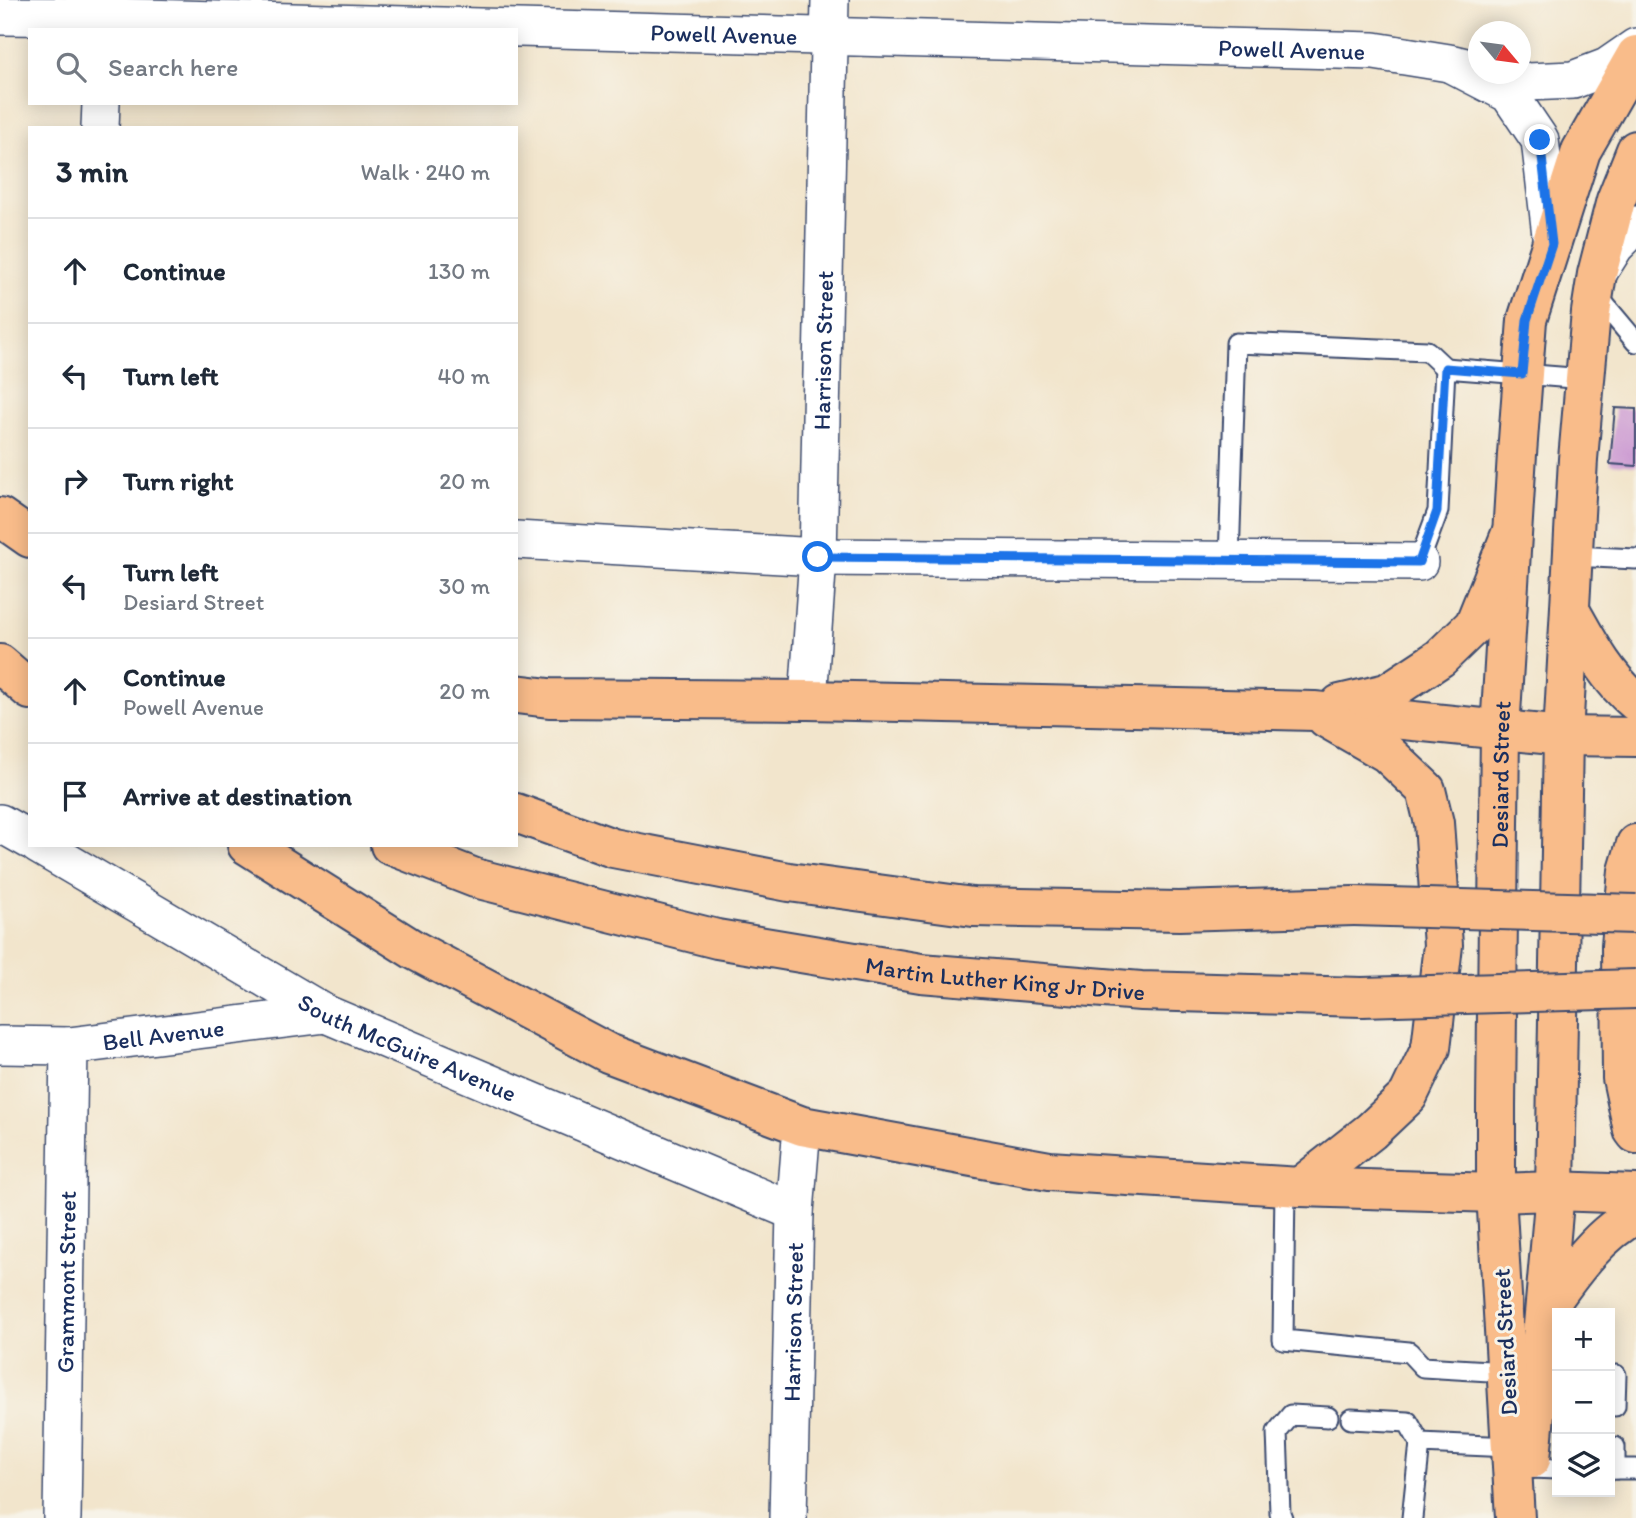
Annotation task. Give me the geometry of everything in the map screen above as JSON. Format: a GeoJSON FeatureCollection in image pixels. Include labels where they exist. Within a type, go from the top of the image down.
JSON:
{"type":"FeatureCollection","features":[{"type":"Feature","properties":{"kind":"main road","name":"Desiard Street"},"geometry":{"type":"LineString","coordinates":[[1534,1373],[1496,1193],[1500,730],[1522,374],[1527,320],[1581,151],[1636,55]]}},
{"type":"Feature","properties":{"kind":"main road","name":"Desiard Street"},"geometry":{"type":"LineString","coordinates":[[1525,1518],[1533,1461],[1534,1373],[1545,1310],[1555,1191],[1563,736],[1578,459],[1596,283],[1616,201],[1636,150]]}},
{"type":"Feature","properties":{"kind":"main road"},"geometry":{"type":"LineString","coordinates":[[0,517],[28,537]]}},
{"type":"Feature","properties":{"kind":"main road"},"geometry":{"type":"LineString","coordinates":[[1314,711],[1387,693],[1440,658],[1474,625],[1512,531]]}},
{"type":"Feature","properties":{"kind":"main road"},"geometry":{"type":"LineString","coordinates":[[1570,610],[1599,661],[1622,691],[1636,702]]}},
{"type":"Feature","properties":{"kind":"main road"},"geometry":{"type":"LineString","coordinates":[[0,639],[28,656]]}},
{"type":"Feature","properties":{"kind":"main road"},"geometry":{"type":"LineString","coordinates":[[0,664],[28,688]]}},
{"type":"Feature","properties":{"kind":"main road"},"geometry":{"type":"LineString","coordinates":[[518,694],[549,698],[808,699],[1314,711],[1563,736],[1636,737]]}},
{"type":"Feature","properties":{"kind":"main road"},"geometry":{"type":"LineString","coordinates":[[1292,1187],[1371,1131],[1408,1096],[1431,1048],[1443,945],[1434,823],[1426,790],[1387,753],[1314,711]]}},
{"type":"Feature","properties":{"kind":"main road"},"geometry":{"type":"LineString","coordinates":[[518,814],[613,848],[789,882],[973,907],[1179,911],[1354,906],[1636,914]]}},
{"type":"Feature","properties":{"kind":"main road"},"geometry":{"type":"LineString","coordinates":[[1636,844],[1628,871],[1621,946],[1622,1079],[1636,1134]]}},
{"type":"Feature","properties":{"kind":"main road"},"geometry":{"type":"LineString","coordinates":[[250,847],[414,950],[608,1053],[802,1126],[1049,1171],[1292,1187],[1636,1194]]}},
{"type":"Feature","properties":{"kind":"main road","name":"Martin Luther King Jr Drive"},"geometry":{"type":"LineString","coordinates":[[395,847],[475,878],[717,939],[921,973],[1141,990],[1362,997],[1636,989]]}},
{"type":"Feature","properties":{"kind":"main road"},"geometry":{"type":"LineString","coordinates":[[1545,1310],[1584,1258],[1623,1222],[1636,1215]]}},
{"type":"Feature","properties":{"kind":"main road","name":"Desiard Street"},"geometry":{"type":"LineString","coordinates":[[1515,1518],[1533,1461]]}},
{"type":"Feature","properties":{"kind":"street","name":"Harrison Street"},"geometry":{"type":"LineString","coordinates":[[808,699],[818,557],[830,0]]}},
{"type":"Feature","properties":{"kind":"street","name":"Powell Avenue"},"geometry":{"type":"LineString","coordinates":[[0,16],[107,16],[501,28]]}},
{"type":"Feature","properties":{"kind":"street","name":"Powell Avenue"},"geometry":{"type":"LineString","coordinates":[[518,29],[1374,51],[1464,66],[1509,94],[1540,140],[1552,244]]}},
{"type":"Feature","properties":{"kind":"street"},"geometry":{"type":"LineString","coordinates":[[1531,82],[1573,80],[1607,67],[1636,47]]}},
{"type":"Feature","properties":{"kind":"street"},"geometry":{"type":"LineString","coordinates":[[100,126],[101,105]]}},
{"type":"Feature","properties":{"kind":"street"},"geometry":{"type":"LineString","coordinates":[[1596,283],[1615,246],[1636,225]]}},
{"type":"Feature","properties":{"kind":"street"},"geometry":{"type":"LineString","coordinates":[[518,540],[818,557],[1419,562]]}},
{"type":"Feature","properties":{"kind":"street"},"geometry":{"type":"LineString","coordinates":[[0,823],[28,839]]}},
{"type":"Feature","properties":{"kind":"street","name":"South McGuire Avenue"},"geometry":{"type":"LineString","coordinates":[[41,847],[326,1014],[795,1212]]}},
{"type":"Feature","properties":{"kind":"street","name":"Bell Avenue"},"geometry":{"type":"LineString","coordinates":[[0,1045],[69,1046],[326,1014]]}},
{"type":"Feature","properties":{"kind":"street","name":"Grammont Street"},"geometry":{"type":"LineString","coordinates":[[62,1518],[69,1046]]}},
{"type":"Feature","properties":{"kind":"street","name":"Harrison Street"},"geometry":{"type":"LineString","coordinates":[[788,1518],[795,1212],[802,1126]]}},
{"type":"Feature","properties":{"kind":"lane"},"geometry":{"type":"LineString","coordinates":[[1596,283],[1636,342]]}},
{"type":"Feature","properties":{"kind":"lane"},"geometry":{"type":"LineString","coordinates":[[1229,561],[1236,343],[1427,351],[1445,368],[1585,379]]}},
{"type":"Feature","properties":{"kind":"lane"},"geometry":{"type":"LineString","coordinates":[[1419,562],[1437,511],[1445,368]]}},
{"type":"Feature","properties":{"kind":"lane"},"geometry":{"type":"LineString","coordinates":[[1573,556],[1636,559]]}},
{"type":"Feature","properties":{"kind":"lane"},"geometry":{"type":"LineString","coordinates":[[1292,1187],[1283,1340],[1409,1353],[1423,1367],[1534,1373]]}},
{"type":"Feature","properties":{"kind":"lane"},"geometry":{"type":"LineString","coordinates":[[1615,1375],[1636,1375]]}},
{"type":"Feature","properties":{"kind":"lane"},"geometry":{"type":"LineString","coordinates":[[1282,1518],[1278,1432],[1291,1415],[1328,1417]]}},
{"type":"Feature","properties":{"kind":"lane"},"geometry":{"type":"LineString","coordinates":[[1351,1419],[1408,1422],[1420,1443],[1412,1518]]}},
{"type":"Feature","properties":{"kind":"lane"},"geometry":{"type":"LineString","coordinates":[[1420,1443],[1533,1461]]}},
{"type":"Feature","properties":{"kind":"lane"},"geometry":{"type":"LineString","coordinates":[[1615,1469],[1636,1469]]}},
{"type":"Feature","properties":{"kind":"building"},"geometry":{"type":"Polygon","coordinates":[[[1615,408],[1636,409],[1636,466],[1610,464],[1615,408]]]}},
{"type":"Feature","properties":{"kind":"route"},"geometry":{"type":"LineString","coordinates":[[818,557],[1419,562],[1437,511],[1445,368],[1522,374],[1527,320],[1552,244],[1540,140]]}}]}
